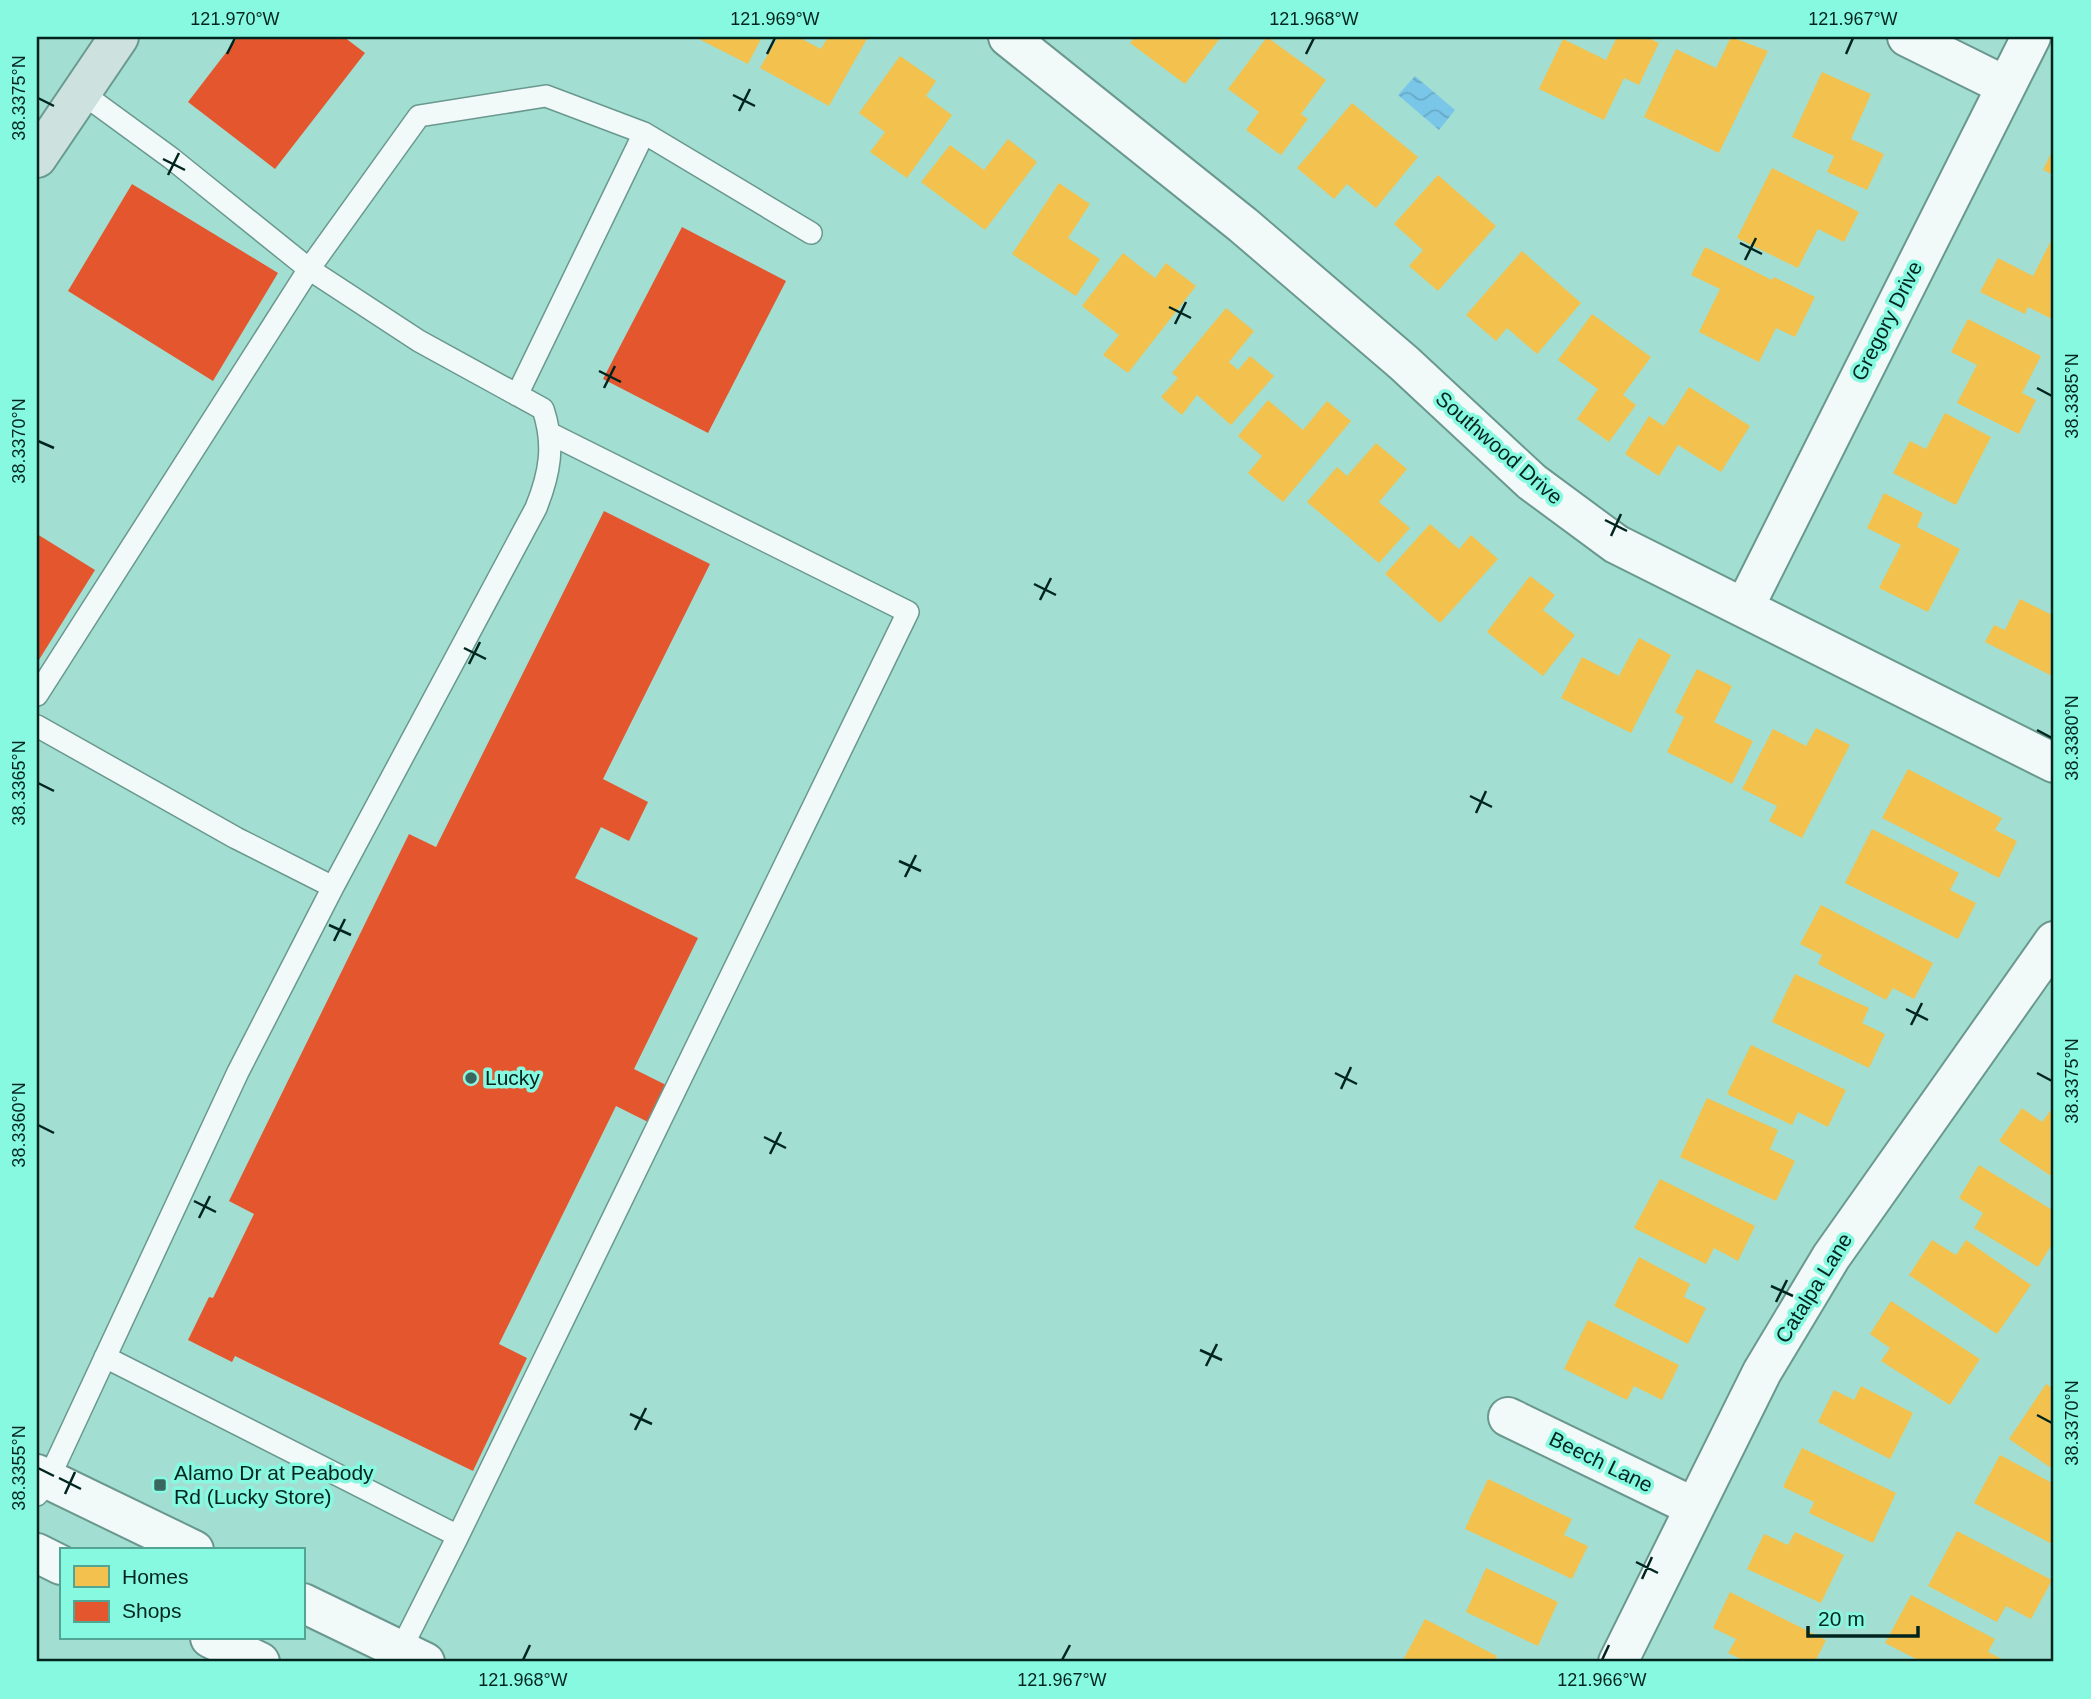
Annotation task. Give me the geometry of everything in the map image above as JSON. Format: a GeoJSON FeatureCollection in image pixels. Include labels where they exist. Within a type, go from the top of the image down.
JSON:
{"type":"FeatureCollection","features":[{"type":"Feature","properties":{"kind":"main road"},"geometry":{"type":"LineString","coordinates":[[37,159],[119,37]]}},
{"type":"Feature","properties":{"kind":"street","name":"Southwood Drive"},"geometry":{"type":"LineString","coordinates":[[1008,37],[1243,225],[1404,363],[1532,482],[1616,544],[1745,606],[2054,763]]}},
{"type":"Feature","properties":{"kind":"street"},"geometry":{"type":"LineString","coordinates":[[1907,37],[2006,86]]}},
{"type":"Feature","properties":{"kind":"street","name":"Gregory Drive"},"geometry":{"type":"LineString","coordinates":[[1745,606],[2031,37]]}},
{"type":"Feature","properties":{"kind":"street","name":"Catalpa Lane"},"geometry":{"type":"LineString","coordinates":[[1618,1662],[1762,1372],[1831,1257],[2054,941]]}},
{"type":"Feature","properties":{"kind":"street","name":"Beech Lane"},"geometry":{"type":"LineString","coordinates":[[1508,1417],[1694,1507]]}},
{"type":"Feature","properties":{"kind":"street"},"geometry":{"type":"LineString","coordinates":[[40,1483],[189,1548]]}},
{"type":"Feature","properties":{"kind":"street"},"geometry":{"type":"LineString","coordinates":[[37,1553],[60,1564]]}},
{"type":"Feature","properties":{"kind":"street"},"geometry":{"type":"LineString","coordinates":[[304,1603],[412,1656]]}},
{"type":"Feature","properties":{"kind":"street"},"geometry":{"type":"LineString","coordinates":[[214,1640],[260,1662]]}},
{"type":"Feature","properties":{"kind":"lane"},"geometry":{"type":"LineString","coordinates":[[40,1483],[105,1357],[238,1072],[333,887],[536,508],[549,477],[551,434],[543,409],[419,341],[309,269],[171,158],[82,93]]}},
{"type":"Feature","properties":{"kind":"lane"},"geometry":{"type":"LineString","coordinates":[[37,695],[309,269],[419,116],[546,96],[644,133],[811,233]]}},
{"type":"Feature","properties":{"kind":"lane"},"geometry":{"type":"LineString","coordinates":[[517,395],[644,133]]}},
{"type":"Feature","properties":{"kind":"lane"},"geometry":{"type":"LineString","coordinates":[[412,1656],[458,1536],[908,612],[551,434]]}},
{"type":"Feature","properties":{"kind":"lane"},"geometry":{"type":"LineString","coordinates":[[37,726],[236,838],[333,887]]}},
{"type":"Feature","properties":{"kind":"lane"},"geometry":{"type":"LineString","coordinates":[[105,1357],[458,1536]]}},
{"type":"Feature","properties":{"kind":"water"},"geometry":{"type":"Polygon","coordinates":[[[1415,76],[1455,110],[1439,130],[1398,95],[1415,76]]]}},
{"type":"Feature","properties":{"kind":"building: Homes"},"geometry":{"type":"Polygon","coordinates":[[[695,37],[762,37],[748,64],[695,37]]]}},
{"type":"Feature","properties":{"kind":"building: Homes"},"geometry":{"type":"Polygon","coordinates":[[[778,37],[798,37],[821,49],[828,37],[868,37],[829,106],[760,68],[778,37]]]}},
{"type":"Feature","properties":{"kind":"building: Homes"},"geometry":{"type":"Polygon","coordinates":[[[1135,37],[1221,37],[1185,84],[1130,43],[1135,37]]]}},
{"type":"Feature","properties":{"kind":"building: Homes"},"geometry":{"type":"Polygon","coordinates":[[[1267,37],[1326,80],[1301,114],[1308,119],[1281,155],[1246,130],[1259,112],[1228,89],[1267,37]]]}},
{"type":"Feature","properties":{"kind":"building: Homes"},"geometry":{"type":"Polygon","coordinates":[[[1617,37],[1646,37],[1659,43],[1639,85],[1624,78],[1604,120],[1539,89],[1563,39],[1606,60],[1617,37]]]}},
{"type":"Feature","properties":{"kind":"building: Homes"},"geometry":{"type":"Polygon","coordinates":[[[1731,37],[1768,51],[1719,153],[1644,117],[1676,49],[1716,68],[1731,37]]]}},
{"type":"Feature","properties":{"kind":"building: Homes"},"geometry":{"type":"Polygon","coordinates":[[[900,56],[936,81],[926,96],[952,115],[907,178],[870,152],[885,132],[859,113],[900,56]]]}},
{"type":"Feature","properties":{"kind":"building: Homes"},"geometry":{"type":"Polygon","coordinates":[[[1822,72],[1871,94],[1851,139],[1884,154],[1867,190],[1827,172],[1834,156],[1792,137],[1822,72]]]}},
{"type":"Feature","properties":{"kind":"building: Homes"},"geometry":{"type":"Polygon","coordinates":[[[1352,103],[1418,157],[1376,208],[1347,184],[1334,199],[1297,168],[1352,103]]]}},
{"type":"Feature","properties":{"kind":"building: Homes"},"geometry":{"type":"Polygon","coordinates":[[[1008,139],[1037,162],[985,230],[921,182],[950,145],[984,170],[1008,139]]]}},
{"type":"Feature","properties":{"kind":"building: Homes"},"geometry":{"type":"Polygon","coordinates":[[[2054,147],[2054,175],[2043,170],[2054,147]]]}},
{"type":"Feature","properties":{"kind":"building: Homes"},"geometry":{"type":"Polygon","coordinates":[[[1772,168],[1859,212],[1844,242],[1818,229],[1798,268],[1737,238],[1772,168]]]}},
{"type":"Feature","properties":{"kind":"building: Homes"},"geometry":{"type":"Polygon","coordinates":[[[1438,175],[1496,226],[1438,291],[1409,266],[1423,250],[1394,224],[1438,175]]]}},
{"type":"Feature","properties":{"kind":"building: Homes"},"geometry":{"type":"Polygon","coordinates":[[[1059,183],[1090,204],[1068,238],[1100,259],[1076,296],[1012,254],[1059,183]]]}},
{"type":"Feature","properties":{"kind":"building: Homes"},"geometry":{"type":"Polygon","coordinates":[[[2054,235],[2054,320],[2028,307],[2025,314],[1980,292],[1998,258],[2033,276],[2054,235]]]}},
{"type":"Feature","properties":{"kind":"building: Homes"},"geometry":{"type":"Polygon","coordinates":[[[1705,247],[1772,280],[1774,277],[1815,297],[1795,337],[1776,328],[1759,362],[1699,332],[1720,289],[1691,275],[1705,247]]]}},
{"type":"Feature","properties":{"kind":"building: Homes"},"geometry":{"type":"Polygon","coordinates":[[[1522,251],[1581,303],[1537,354],[1507,328],[1496,341],[1466,315],[1522,251]]]}},
{"type":"Feature","properties":{"kind":"building: Homes"},"geometry":{"type":"Polygon","coordinates":[[[1123,253],[1155,278],[1166,263],[1196,286],[1128,373],[1103,355],[1119,335],[1082,306],[1123,253]]]}},
{"type":"Feature","properties":{"kind":"building: Homes"},"geometry":{"type":"Polygon","coordinates":[[[1226,308],[1254,331],[1229,362],[1238,370],[1250,356],[1274,376],[1231,425],[1197,395],[1182,415],[1161,397],[1178,378],[1172,373],[1226,308]]]}},
{"type":"Feature","properties":{"kind":"building: Homes"},"geometry":{"type":"Polygon","coordinates":[[[1592,314],[1651,357],[1623,395],[1636,405],[1609,442],[1577,419],[1598,389],[1558,360],[1592,314]]]}},
{"type":"Feature","properties":{"kind":"building: Homes"},"geometry":{"type":"Polygon","coordinates":[[[1968,319],[2041,356],[2022,393],[2036,400],[2019,434],[1957,403],[1977,365],[1951,352],[1968,319]]]}},
{"type":"Feature","properties":{"kind":"building: Homes"},"geometry":{"type":"Polygon","coordinates":[[[1689,387],[1750,426],[1721,472],[1678,445],[1659,476],[1625,454],[1649,416],[1664,426],[1689,387]]]}},
{"type":"Feature","properties":{"kind":"building: Homes"},"geometry":{"type":"Polygon","coordinates":[[[1268,400],[1303,430],[1327,401],[1351,421],[1283,502],[1248,473],[1262,456],[1238,436],[1268,400]]]}},
{"type":"Feature","properties":{"kind":"building: Homes"},"geometry":{"type":"Polygon","coordinates":[[[1945,413],[1991,437],[1956,505],[1893,473],[1910,441],[1926,449],[1945,413]]]}},
{"type":"Feature","properties":{"kind":"building: Homes"},"geometry":{"type":"Polygon","coordinates":[[[1376,443],[1407,469],[1379,502],[1410,528],[1379,563],[1307,502],[1337,467],[1347,476],[1376,443]]]}},
{"type":"Feature","properties":{"kind":"building: Homes"},"geometry":{"type":"Polygon","coordinates":[[[1884,493],[1923,513],[1917,527],[1960,549],[1928,612],[1879,588],[1901,545],[1867,528],[1884,493]]]}},
{"type":"Feature","properties":{"kind":"building: Homes"},"geometry":{"type":"Polygon","coordinates":[[[1430,524],[1459,549],[1471,535],[1498,559],[1440,623],[1385,574],[1430,524]]]}},
{"type":"Feature","properties":{"kind":"building: Homes"},"geometry":{"type":"Polygon","coordinates":[[[1530,576],[1555,595],[1543,610],[1575,635],[1543,676],[1487,632],[1530,576]]]}},
{"type":"Feature","properties":{"kind":"building: Homes"},"geometry":{"type":"Polygon","coordinates":[[[2020,599],[2054,616],[2054,677],[1985,642],[1994,625],[2005,630],[2020,599]]]}},
{"type":"Feature","properties":{"kind":"building: Homes"},"geometry":{"type":"Polygon","coordinates":[[[1639,638],[1671,655],[1631,733],[1561,698],[1582,657],[1619,676],[1639,638]]]}},
{"type":"Feature","properties":{"kind":"building: Homes"},"geometry":{"type":"Polygon","coordinates":[[[1697,669],[1732,686],[1714,722],[1753,741],[1732,784],[1667,752],[1684,717],[1675,712],[1697,669]]]}},
{"type":"Feature","properties":{"kind":"building: Homes"},"geometry":{"type":"Polygon","coordinates":[[[1816,728],[1850,745],[1802,838],[1769,821],[1777,806],[1742,789],[1773,729],[1806,746],[1816,728]]]}},
{"type":"Feature","properties":{"kind":"building: Homes"},"geometry":{"type":"Polygon","coordinates":[[[1908,769],[2002,818],[1995,830],[2017,841],[1999,878],[1882,818],[1908,769]]]}},
{"type":"Feature","properties":{"kind":"building: Homes"},"geometry":{"type":"Polygon","coordinates":[[[1872,829],[1959,873],[1950,890],[1976,903],[1958,939],[1845,883],[1872,829]]]}},
{"type":"Feature","properties":{"kind":"building: Homes"},"geometry":{"type":"Polygon","coordinates":[[[1821,905],[1933,963],[1914,999],[1893,988],[1886,1000],[1818,964],[1822,955],[1800,944],[1821,905]]]}},
{"type":"Feature","properties":{"kind":"building: Homes"},"geometry":{"type":"Polygon","coordinates":[[[1795,974],[1869,1008],[1862,1023],[1885,1034],[1869,1068],[1772,1022],[1795,974]]]}},
{"type":"Feature","properties":{"kind":"building: Homes"},"geometry":{"type":"Polygon","coordinates":[[[1751,1045],[1846,1090],[1828,1127],[1798,1112],[1792,1125],[1727,1094],[1751,1045]]]}},
{"type":"Feature","properties":{"kind":"building: Homes"},"geometry":{"type":"Polygon","coordinates":[[[1707,1098],[1778,1130],[1770,1149],[1795,1161],[1776,1201],[1680,1157],[1707,1098]]]}},
{"type":"Feature","properties":{"kind":"building: Homes"},"geometry":{"type":"Polygon","coordinates":[[[2022,1108],[2042,1122],[2051,1110],[2054,1112],[2054,1178],[1999,1141],[2022,1108]]]}},
{"type":"Feature","properties":{"kind":"building: Homes"},"geometry":{"type":"Polygon","coordinates":[[[1979,1165],[2054,1211],[2054,1241],[2038,1267],[1974,1228],[1983,1213],[1959,1198],[1979,1165]]]}},
{"type":"Feature","properties":{"kind":"building: Homes"},"geometry":{"type":"Polygon","coordinates":[[[1660,1179],[1755,1226],[1738,1261],[1714,1248],[1706,1264],[1634,1228],[1660,1179]]]}},
{"type":"Feature","properties":{"kind":"building: Homes"},"geometry":{"type":"Polygon","coordinates":[[[1932,1240],[1956,1255],[1966,1240],[2031,1285],[1997,1334],[1909,1275],[1932,1240]]]}},
{"type":"Feature","properties":{"kind":"building: Homes"},"geometry":{"type":"Polygon","coordinates":[[[1639,1257],[1690,1284],[1684,1297],[1706,1308],[1688,1344],[1614,1306],[1639,1257]]]}},
{"type":"Feature","properties":{"kind":"building: Homes"},"geometry":{"type":"Polygon","coordinates":[[[1891,1301],[1980,1359],[1950,1405],[1881,1361],[1890,1348],[1870,1334],[1891,1301]]]}},
{"type":"Feature","properties":{"kind":"building: Homes"},"geometry":{"type":"Polygon","coordinates":[[[1588,1320],[1679,1365],[1662,1400],[1634,1386],[1627,1400],[1564,1369],[1588,1320]]]}},
{"type":"Feature","properties":{"kind":"building: Homes"},"geometry":{"type":"Polygon","coordinates":[[[2046,1384],[2054,1389],[2054,1470],[2009,1439],[2046,1384]]]}},
{"type":"Feature","properties":{"kind":"building: Homes"},"geometry":{"type":"Polygon","coordinates":[[[1861,1386],[1913,1413],[1890,1459],[1818,1422],[1834,1390],[1854,1400],[1861,1386]]]}},
{"type":"Feature","properties":{"kind":"building: Homes"},"geometry":{"type":"Polygon","coordinates":[[[1802,1448],[1896,1493],[1873,1543],[1809,1513],[1814,1502],[1783,1487],[1802,1448]]]}},
{"type":"Feature","properties":{"kind":"building: Homes"},"geometry":{"type":"Polygon","coordinates":[[[2000,1455],[2054,1484],[2054,1545],[1974,1503],[2000,1455]]]}},
{"type":"Feature","properties":{"kind":"building: Homes"},"geometry":{"type":"Polygon","coordinates":[[[1488,1479],[1572,1519],[1564,1535],[1588,1546],[1572,1579],[1465,1529],[1488,1479]]]}},
{"type":"Feature","properties":{"kind":"building: Homes"},"geometry":{"type":"Polygon","coordinates":[[[1957,1531],[2052,1580],[2031,1619],[2006,1606],[1997,1622],[1928,1586],[1957,1531]]]}},
{"type":"Feature","properties":{"kind":"building: Homes"},"geometry":{"type":"Polygon","coordinates":[[[1795,1532],[1844,1555],[1821,1603],[1747,1569],[1764,1534],[1788,1545],[1795,1532]]]}},
{"type":"Feature","properties":{"kind":"building: Homes"},"geometry":{"type":"Polygon","coordinates":[[[1486,1568],[1558,1602],[1538,1646],[1466,1612],[1486,1568]]]}},
{"type":"Feature","properties":{"kind":"building: Homes"},"geometry":{"type":"Polygon","coordinates":[[[1730,1592],[1826,1640],[1815,1662],[1747,1662],[1728,1653],[1736,1639],[1713,1628],[1730,1592]]]}},
{"type":"Feature","properties":{"kind":"building: Homes"},"geometry":{"type":"Polygon","coordinates":[[[1911,1595],[1995,1639],[1988,1652],[2008,1662],[1922,1662],[1885,1643],[1911,1595]]]}},
{"type":"Feature","properties":{"kind":"building: Homes"},"geometry":{"type":"Polygon","coordinates":[[[1425,1619],[1497,1656],[1494,1662],[1402,1662],[1425,1619]]]}},
{"type":"Feature","properties":{"kind":"building: Shops"},"geometry":{"type":"Polygon","coordinates":[[[238,37],[344,37],[365,53],[275,169],[188,102],[238,37]]]}},
{"type":"Feature","properties":{"kind":"building: Shops"},"geometry":{"type":"Polygon","coordinates":[[[132,184],[278,273],[213,381],[68,291],[132,184]]]}},
{"type":"Feature","properties":{"kind":"building: Shops"},"geometry":{"type":"Polygon","coordinates":[[[682,227],[786,281],[708,433],[603,379],[682,227]]]}},
{"type":"Feature","properties":{"kind":"building: Shops","name":"Lucky"},"geometry":{"type":"Polygon","coordinates":[[[604,511],[710,564],[603,779],[648,802],[629,841],[601,827],[575,878],[698,938],[634,1069],[670,1087],[652,1124],[616,1106],[499,1344],[527,1358],[473,1471],[235,1356],[232,1362],[188,1340],[209,1297],[213,1298],[254,1214],[229,1201],[409,834],[436,847],[604,511]]]}},
{"type":"Feature","properties":{"kind":"building: Shops"},"geometry":{"type":"Polygon","coordinates":[[[37,534],[95,570],[37,663],[37,534]]]}},
{"type":"Feature","properties":{"kind":"place","name":"Lucky"},"geometry":{"type":"Point","coordinates":[471,1078]}},
{"type":"Feature","properties":{"kind":"place","name":"Alamo Dr at Peabody Rd (Lucky Store)"},"geometry":{"type":"Point","coordinates":[160,1485]}}]}
